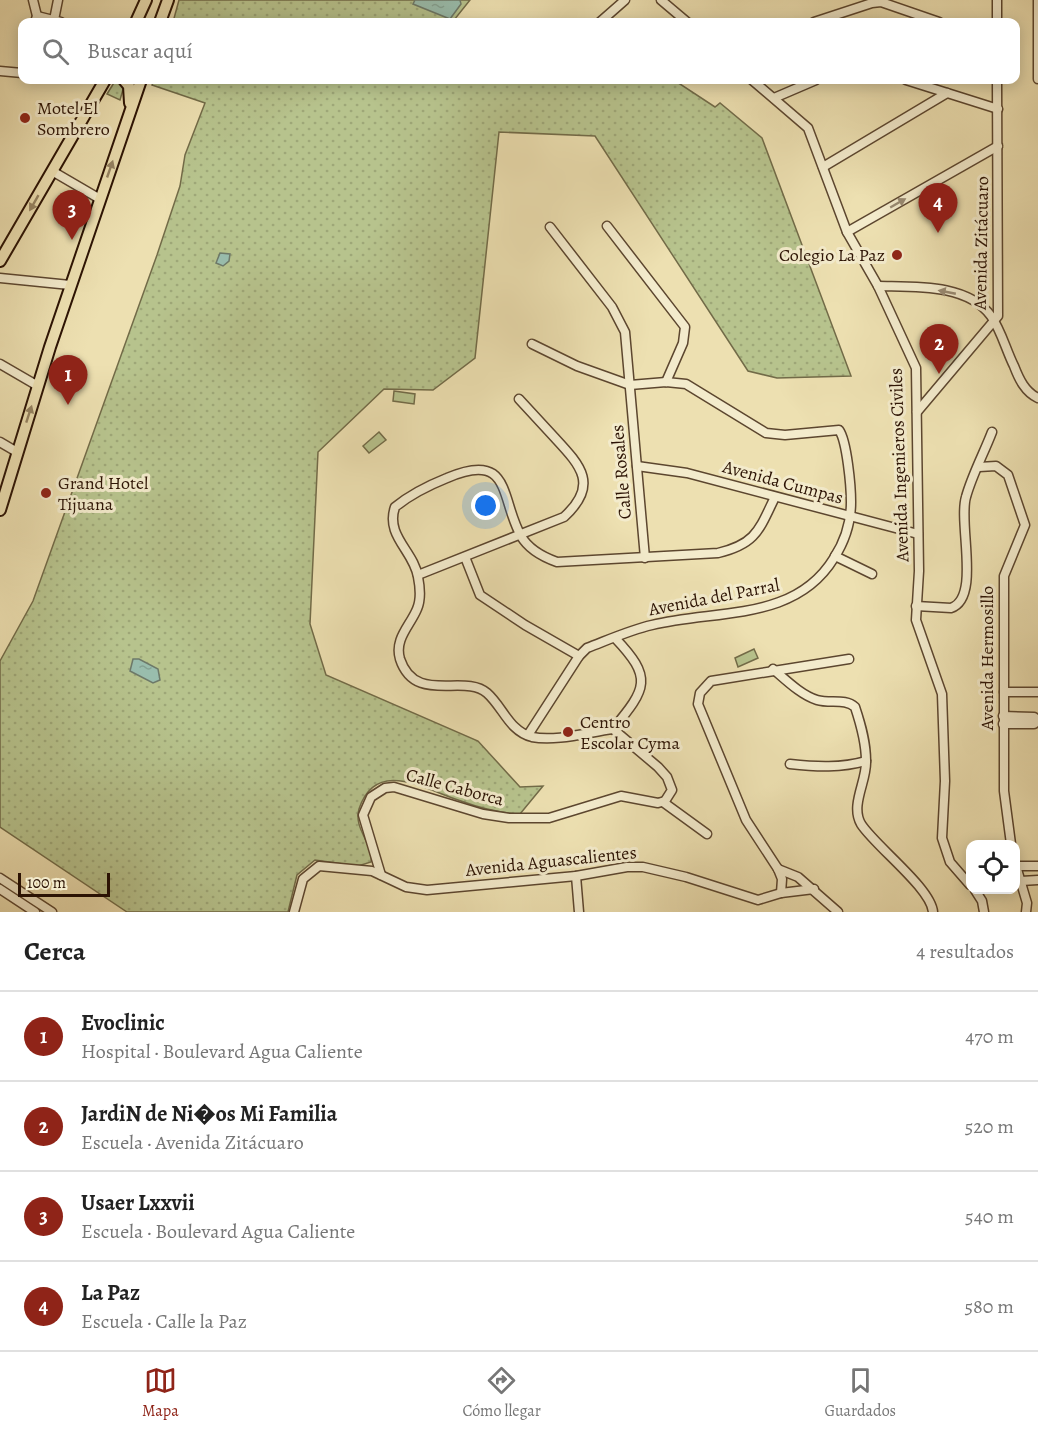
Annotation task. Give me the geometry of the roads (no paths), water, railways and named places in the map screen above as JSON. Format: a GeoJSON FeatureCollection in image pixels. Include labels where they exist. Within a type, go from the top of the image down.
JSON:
{"type":"FeatureCollection","features":[{"type":"Feature","properties":{"kind":"main road"},"geometry":{"type":"LineString","coordinates":[[138,18],[146,0]]}},
{"type":"Feature","properties":{"kind":"main road"},"geometry":{"type":"LineString","coordinates":[[161,18],[168,0]]}},
{"type":"Feature","properties":{"kind":"main road"},"geometry":{"type":"LineString","coordinates":[[0,261],[103,84]]}},
{"type":"Feature","properties":{"kind":"main road"},"geometry":{"type":"LineString","coordinates":[[127,84],[130,112]]}},
{"type":"Feature","properties":{"kind":"main road"},"geometry":{"type":"LineString","coordinates":[[0,510],[70,285],[140,84]]}},
{"type":"Feature","properties":{"kind":"street"},"geometry":{"type":"LineString","coordinates":[[33,0],[36,18]]}},
{"type":"Feature","properties":{"kind":"street"},"geometry":{"type":"LineString","coordinates":[[57,18],[58,0]]}},
{"type":"Feature","properties":{"kind":"street"},"geometry":{"type":"LineString","coordinates":[[605,18],[625,0]]}},
{"type":"Feature","properties":{"kind":"street"},"geometry":{"type":"LineString","coordinates":[[997,0],[997,18]]}},
{"type":"Feature","properties":{"kind":"street"},"geometry":{"type":"LineString","coordinates":[[1038,0],[1038,79]]}},
{"type":"Feature","properties":{"kind":"street"},"geometry":{"type":"LineString","coordinates":[[666,1],[683,18]]}},
{"type":"Feature","properties":{"kind":"street"},"geometry":{"type":"LineString","coordinates":[[826,18],[880,2],[927,18]]}},
{"type":"Feature","properties":{"kind":"street"},"geometry":{"type":"LineString","coordinates":[[0,71],[18,73]]}},
{"type":"Feature","properties":{"kind":"street","name":"Avenida Ingenieros Civiles"},"geometry":{"type":"LineString","coordinates":[[757,84],[808,128],[847,232],[878,286],[914,362],[917,412],[916,606],[918,631],[942,694],[945,781],[942,838],[950,862],[966,880]]}},
{"type":"Feature","properties":{"kind":"street"},"geometry":{"type":"LineString","coordinates":[[774,98],[807,84]]}},
{"type":"Feature","properties":{"kind":"street"},"geometry":{"type":"LineString","coordinates":[[919,84],[998,109]]}},
{"type":"Feature","properties":{"kind":"street","name":"Avenida Zitácuaro"},"geometry":{"type":"LineString","coordinates":[[917,412],[995,322],[999,311],[997,84]]}},
{"type":"Feature","properties":{"kind":"street"},"geometry":{"type":"LineString","coordinates":[[823,167],[947,93]]}},
{"type":"Feature","properties":{"kind":"street"},"geometry":{"type":"LineString","coordinates":[[847,232],[998,146]]}},
{"type":"Feature","properties":{"kind":"street"},"geometry":{"type":"LineString","coordinates":[[52,171],[100,199]]}},
{"type":"Feature","properties":{"kind":"street"},"geometry":{"type":"LineString","coordinates":[[607,226],[685,327],[686,336],[666,382]]}},
{"type":"Feature","properties":{"kind":"street","name":"Calle Rosales"},"geometry":{"type":"LineString","coordinates":[[550,227],[589,274],[622,322],[627,342],[645,558]]}},
{"type":"Feature","properties":{"kind":"street"},"geometry":{"type":"LineString","coordinates":[[0,278],[70,285]]}},
{"type":"Feature","properties":{"kind":"street"},"geometry":{"type":"LineString","coordinates":[[878,286],[923,287],[956,293],[981,306],[995,322],[1026,390],[1038,398]]}},
{"type":"Feature","properties":{"kind":"street"},"geometry":{"type":"LineString","coordinates":[[532,344],[577,366],[630,385]]}},
{"type":"Feature","properties":{"kind":"street"},"geometry":{"type":"LineString","coordinates":[[0,364],[38,386]]}},
{"type":"Feature","properties":{"kind":"street","name":"Avenida del Parral"},"geometry":{"type":"LineString","coordinates":[[528,735],[579,656],[587,648],[652,625],[753,609],[794,598],[807,591],[825,572],[835,556],[851,518],[851,494],[839,430],[772,435],[760,430],[694,388],[666,382],[630,385]]}},
{"type":"Feature","properties":{"kind":"street"},"geometry":{"type":"LineString","coordinates":[[418,575],[564,517],[579,500],[584,479],[576,461],[519,399]]}},
{"type":"Feature","properties":{"kind":"street"},"geometry":{"type":"LineString","coordinates":[[916,606],[951,608],[963,598],[967,582],[964,510],[966,497],[993,432]]}},
{"type":"Feature","properties":{"kind":"street"},"geometry":{"type":"LineString","coordinates":[[0,442],[17,452]]}},
{"type":"Feature","properties":{"kind":"street","name":"Avenida Cumpas"},"geometry":{"type":"LineString","coordinates":[[637,466],[687,473],[918,534]]}},
{"type":"Feature","properties":{"kind":"street","name":"Avenida Hermosillo"},"geometry":{"type":"LineString","coordinates":[[979,467],[996,466],[1008,475],[1025,525],[1004,576],[1004,791],[1010,840]]}},
{"type":"Feature","properties":{"kind":"street"},"geometry":{"type":"LineString","coordinates":[[615,638],[633,657],[641,680],[638,697],[613,729],[551,737],[528,735],[510,722],[488,694],[479,688],[434,687],[423,684],[405,668],[399,649],[403,634],[420,599],[418,575],[392,526],[395,507],[412,493],[459,473],[474,469],[484,471],[500,481],[521,536],[538,555],[557,562],[718,553],[738,548],[758,532],[775,497]]}},
{"type":"Feature","properties":{"kind":"street"},"geometry":{"type":"LineString","coordinates":[[835,556],[872,574]]}},
{"type":"Feature","properties":{"kind":"street"},"geometry":{"type":"LineString","coordinates":[[465,557],[480,595],[525,625],[579,656]]}},
{"type":"Feature","properties":{"kind":"street"},"geometry":{"type":"LineString","coordinates":[[781,893],[782,879],[778,869],[746,820],[698,704],[700,693],[711,681],[773,669],[849,659]]}},
{"type":"Feature","properties":{"kind":"street"},"geometry":{"type":"LineString","coordinates":[[773,669],[808,697],[819,701],[846,702],[855,707],[863,732],[866,760],[865,778],[858,800],[860,823],[926,895],[933,912]]}},
{"type":"Feature","properties":{"kind":"street"},"geometry":{"type":"LineString","coordinates":[[1004,692],[1038,692]]}},
{"type":"Feature","properties":{"kind":"street"},"geometry":{"type":"LineString","coordinates":[[1003,720],[1034,724],[1038,721]]}},
{"type":"Feature","properties":{"kind":"street"},"geometry":{"type":"LineString","coordinates":[[613,729],[668,777],[672,790],[663,802],[707,834]]}},
{"type":"Feature","properties":{"kind":"street"},"geometry":{"type":"LineString","coordinates":[[790,764],[820,767],[849,765],[866,760]]}},
{"type":"Feature","properties":{"kind":"street","name":"Calle Caborca"},"geometry":{"type":"LineString","coordinates":[[381,874],[363,815],[371,797],[385,788],[403,788],[483,814],[509,818],[549,818],[621,796],[663,802]]}},
{"type":"Feature","properties":{"kind":"street"},"geometry":{"type":"LineString","coordinates":[[294,912],[300,885],[307,874],[319,866],[357,869],[381,874]]}},
{"type":"Feature","properties":{"kind":"street"},"geometry":{"type":"LineString","coordinates":[[1020,866],[1038,866]]}},
{"type":"Feature","properties":{"kind":"street","name":"Avenida Aguascalientes"},"geometry":{"type":"LineString","coordinates":[[381,874],[406,887],[427,890],[576,876],[627,867],[643,867],[758,900],[781,893],[814,889]]}},
{"type":"Feature","properties":{"kind":"street"},"geometry":{"type":"LineString","coordinates":[[778,869],[788,871],[814,889],[838,912]]}},
{"type":"Feature","properties":{"kind":"street"},"geometry":{"type":"LineString","coordinates":[[576,876],[579,912]]}},
{"type":"Feature","properties":{"kind":"street"},"geometry":{"type":"LineString","coordinates":[[0,878],[34,912]]}},
{"type":"Feature","properties":{"kind":"street"},"geometry":{"type":"LineString","coordinates":[[1020,878],[1027,903],[1026,912]]}},
{"type":"Feature","properties":{"kind":"street"},"geometry":{"type":"LineString","coordinates":[[1021,881],[1038,880]]}},
{"type":"Feature","properties":{"kind":"street"},"geometry":{"type":"LineString","coordinates":[[0,889],[52,912]]}},
{"type":"Feature","properties":{"kind":"street"},"geometry":{"type":"LineString","coordinates":[[978,894],[982,901],[984,912]]}},
{"type":"Feature","properties":{"kind":"street"},"geometry":{"type":"LineString","coordinates":[[18,912],[21,897]]}},
{"type":"Feature","properties":{"kind":"water"},"geometry":{"type":"Polygon","coordinates":[[[415,0],[460,0],[461,4],[451,18],[448,18],[413,4],[415,0]]]}},
{"type":"Feature","properties":{"kind":"water"},"geometry":{"type":"Polygon","coordinates":[[[220,253],[230,254],[229,261],[223,266],[216,263],[220,253]]]}},
{"type":"Feature","properties":{"kind":"water"},"geometry":{"type":"Polygon","coordinates":[[[133,659],[139,659],[158,669],[160,680],[153,683],[130,671],[133,659]]]}},
{"type":"Feature","properties":{"kind":"place","name":"Motel El Sombrero"},"geometry":{"type":"Point","coordinates":[25,118]}},
{"type":"Feature","properties":{"kind":"place","name":"La Paz"},"geometry":{"type":"Point","coordinates":[938,233]}},
{"type":"Feature","properties":{"kind":"place","name":"Usaer Lxxvii"},"geometry":{"type":"Point","coordinates":[72,240]}},
{"type":"Feature","properties":{"kind":"place","name":"Colegio La Paz"},"geometry":{"type":"Point","coordinates":[897,255]}},
{"type":"Feature","properties":{"kind":"place","name":"JardiN de Ni�os Mi Familia"},"geometry":{"type":"Point","coordinates":[939,374]}},
{"type":"Feature","properties":{"kind":"place","name":"Evoclinic"},"geometry":{"type":"Point","coordinates":[68,405]}},
{"type":"Feature","properties":{"kind":"place","name":"Grand Hotel Tijuana"},"geometry":{"type":"Point","coordinates":[46,493]}},
{"type":"Feature","properties":{"kind":"place","name":"Centro Escolar Cyma"},"geometry":{"type":"Point","coordinates":[568,732]}}]}
